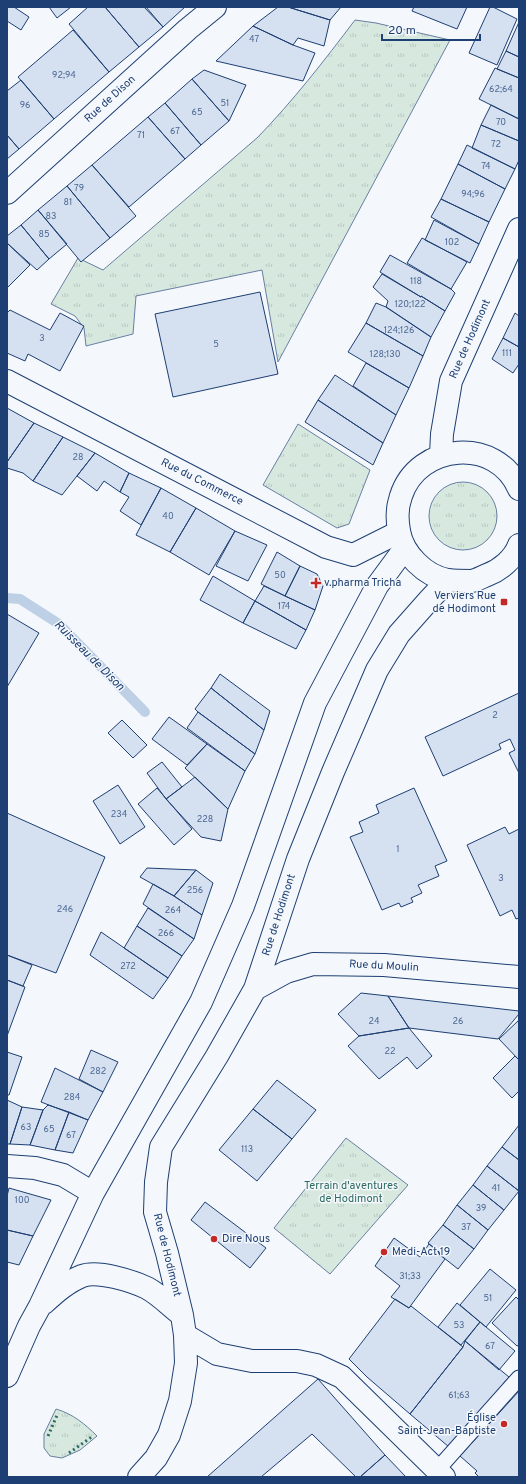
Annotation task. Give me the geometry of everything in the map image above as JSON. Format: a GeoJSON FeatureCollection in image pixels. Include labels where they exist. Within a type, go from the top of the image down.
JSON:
{"type":"FeatureCollection","features":[{"type":"Feature","properties":{"kind":"main road","name":"Rue de Dison"},"geometry":{"type":"LineString","coordinates":[[7,193],[188,28],[214,7]]}},
{"type":"Feature","properties":{"kind":"main road","name":"Rue de Hodimont"},"geometry":{"type":"LineString","coordinates":[[441,455],[442,434],[451,381],[519,229]]}},
{"type":"Feature","properties":{"kind":"main road","name":"Rue du Commerce"},"geometry":{"type":"LineString","coordinates":[[7,382],[326,547],[353,555],[402,540]]}},
{"type":"Feature","properties":{"kind":"main road"},"geometry":{"type":"LineString","coordinates":[[518,484],[502,465],[483,455],[462,451],[441,455],[420,467],[405,485],[397,508],[402,540],[416,563],[431,574],[448,580],[474,581],[498,571],[516,553],[519,546]]}},
{"type":"Feature","properties":{"kind":"main road","name":"Rue de Hodimont"},"geometry":{"type":"LineString","coordinates":[[7,1376],[29,1326],[40,1306],[93,1193],[201,1002],[243,906],[315,703],[402,540]]}},
{"type":"Feature","properties":{"kind":"main road","name":"Rue de Hodimont"},"geometry":{"type":"LineString","coordinates":[[139,1477],[156,1458],[169,1435],[180,1401],[186,1363],[183,1325],[167,1253],[155,1212],[156,1182],[160,1147],[217,1056],[255,989],[298,859],[376,670],[399,634],[448,580]]}},
{"type":"Feature","properties":{"kind":"main road","name":"Rue du Moulin"},"geometry":{"type":"LineString","coordinates":[[255,989],[286,972],[313,964],[384,965],[519,977]]}},
{"type":"Feature","properties":{"kind":"main road"},"geometry":{"type":"LineString","coordinates":[[7,1166],[35,1168],[63,1175],[93,1193]]}},
{"type":"Feature","properties":{"kind":"main road","name":"Rue de Hodimont"},"geometry":{"type":"LineString","coordinates":[[40,1306],[62,1288],[82,1276],[102,1274],[121,1278],[148,1289],[183,1325]]}},
{"type":"Feature","properties":{"kind":"main road"},"geometry":{"type":"LineString","coordinates":[[183,1325],[217,1354],[252,1361],[297,1361],[316,1366],[342,1377],[441,1474]]}},
{"type":"Feature","properties":{"kind":"lane"},"geometry":{"type":"LineString","coordinates":[[441,1474],[519,1378]]}},
{"type":"Feature","properties":{"kind":"green space"},"geometry":{"type":"Polygon","coordinates":[[[355,20],[376,23],[450,40],[278,362],[262,270],[136,296],[133,334],[86,346],[84,328],[75,316],[51,304],[78,258],[103,270],[257,138],[296,95],[355,20]]]}},
{"type":"Feature","properties":{"kind":"green space"},"geometry":{"type":"Polygon","coordinates":[[[298,424],[370,470],[349,524],[337,528],[263,485],[298,424]]]}},
{"type":"Feature","properties":{"kind":"green space"},"geometry":{"type":"Polygon","coordinates":[[[463,482],[476,485],[487,492],[494,503],[497,516],[494,529],[487,540],[476,547],[463,550],[450,547],[439,540],[432,529],[429,516],[432,503],[439,492],[450,485],[463,482]]]}},
{"type":"Feature","properties":{"kind":"green space","name":"Terrain d'aventures de Hodimont"},"geometry":{"type":"Polygon","coordinates":[[[346,1138],[408,1185],[330,1274],[274,1228],[346,1138]]]}},
{"type":"Feature","properties":{"kind":"green space"},"geometry":{"type":"Polygon","coordinates":[[[56,1409],[78,1420],[97,1436],[80,1450],[62,1458],[50,1456],[44,1448],[44,1434],[56,1409]]]}},
{"type":"Feature","properties":{"kind":"building"},"geometry":{"type":"Polygon","coordinates":[[[7,7],[14,7],[29,17],[21,30],[7,21],[7,7]]]}},
{"type":"Feature","properties":{"kind":"building"},"geometry":{"type":"Polygon","coordinates":[[[49,7],[71,7],[57,18],[49,7]]]}},
{"type":"Feature","properties":{"kind":"building"},"geometry":{"type":"Polygon","coordinates":[[[88,7],[105,7],[139,47],[109,72],[69,24],[88,7]]]}},
{"type":"Feature","properties":{"kind":"building"},"geometry":{"type":"Polygon","coordinates":[[[105,7],[144,7],[163,27],[139,47],[105,7]]]}},
{"type":"Feature","properties":{"kind":"building"},"geometry":{"type":"Polygon","coordinates":[[[146,7],[185,7],[163,27],[146,7]]]}},
{"type":"Feature","properties":{"kind":"building"},"geometry":{"type":"Polygon","coordinates":[[[278,7],[288,7],[330,20],[324,46],[298,38],[293,45],[253,26],[278,7]]]}},
{"type":"Feature","properties":{"kind":"building"},"geometry":{"type":"Polygon","coordinates":[[[288,7],[341,7],[330,20],[288,7]]]}},
{"type":"Feature","properties":{"kind":"building"},"geometry":{"type":"Polygon","coordinates":[[[414,7],[467,7],[457,29],[412,11],[414,7]]]}},
{"type":"Feature","properties":{"kind":"building"},"geometry":{"type":"Polygon","coordinates":[[[490,7],[493,7],[517,19],[497,65],[469,53],[490,7]]]}},
{"type":"Feature","properties":{"kind":"building"},"geometry":{"type":"Polygon","coordinates":[[[519,22],[519,57],[506,51],[519,22]]]}},
{"type":"Feature","properties":{"kind":"building"},"geometry":{"type":"Polygon","coordinates":[[[253,26],[293,45],[315,53],[303,81],[216,61],[253,26]]]}},
{"type":"Feature","properties":{"kind":"building"},"geometry":{"type":"Polygon","coordinates":[[[73,30],[109,72],[54,119],[18,77],[73,30]]]}},
{"type":"Feature","properties":{"kind":"building"},"geometry":{"type":"Polygon","coordinates":[[[506,51],[519,57],[519,78],[497,69],[506,51]]]}},
{"type":"Feature","properties":{"kind":"building"},"geometry":{"type":"Polygon","coordinates":[[[495,68],[519,78],[519,119],[479,99],[495,68]]]}},
{"type":"Feature","properties":{"kind":"building"},"geometry":{"type":"Polygon","coordinates":[[[204,70],[246,85],[229,121],[192,79],[204,70]]]}},
{"type":"Feature","properties":{"kind":"building"},"geometry":{"type":"Polygon","coordinates":[[[192,79],[229,121],[201,145],[165,103],[192,79]]]}},
{"type":"Feature","properties":{"kind":"building"},"geometry":{"type":"Polygon","coordinates":[[[21,80],[54,119],[19,149],[7,135],[7,91],[21,80]]]}},
{"type":"Feature","properties":{"kind":"building"},"geometry":{"type":"Polygon","coordinates":[[[165,103],[201,145],[185,159],[148,117],[165,103]]]}},
{"type":"Feature","properties":{"kind":"building"},"geometry":{"type":"Polygon","coordinates":[[[491,105],[519,119],[519,141],[481,125],[491,105]]]}},
{"type":"Feature","properties":{"kind":"building"},"geometry":{"type":"Polygon","coordinates":[[[148,117],[185,159],[129,207],[92,165],[148,117]]]}},
{"type":"Feature","properties":{"kind":"building"},"geometry":{"type":"Polygon","coordinates":[[[481,125],[519,141],[519,160],[515,169],[472,148],[481,125]]]}},
{"type":"Feature","properties":{"kind":"building"},"geometry":{"type":"Polygon","coordinates":[[[7,135],[19,149],[7,159],[7,135]]]}},
{"type":"Feature","properties":{"kind":"building"},"geometry":{"type":"Polygon","coordinates":[[[467,145],[515,169],[505,189],[458,164],[467,145]]]}},
{"type":"Feature","properties":{"kind":"building"},"geometry":{"type":"Polygon","coordinates":[[[458,164],[505,189],[489,222],[441,199],[458,164]]]}},
{"type":"Feature","properties":{"kind":"building"},"geometry":{"type":"Polygon","coordinates":[[[92,165],[136,216],[110,238],[67,186],[92,165]]]}},
{"type":"Feature","properties":{"kind":"building"},"geometry":{"type":"Polygon","coordinates":[[[67,186],[110,238],[81,262],[38,210],[67,186]]]}},
{"type":"Feature","properties":{"kind":"building"},"geometry":{"type":"Polygon","coordinates":[[[441,199],[489,222],[479,244],[431,217],[441,199]]]}},
{"type":"Feature","properties":{"kind":"building"},"geometry":{"type":"Polygon","coordinates":[[[38,210],[67,244],[49,259],[21,225],[38,210]]]}},
{"type":"Feature","properties":{"kind":"building"},"geometry":{"type":"Polygon","coordinates":[[[434,220],[479,244],[470,263],[425,240],[434,220]]]}},
{"type":"Feature","properties":{"kind":"building"},"geometry":{"type":"Polygon","coordinates":[[[21,225],[49,259],[37,270],[7,243],[7,236],[21,225]]]}},
{"type":"Feature","properties":{"kind":"building"},"geometry":{"type":"Polygon","coordinates":[[[422,238],[467,262],[451,289],[407,263],[422,238]]]}},
{"type":"Feature","properties":{"kind":"building"},"geometry":{"type":"Polygon","coordinates":[[[7,243],[30,265],[7,288],[7,243]]]}},
{"type":"Feature","properties":{"kind":"building"},"geometry":{"type":"Polygon","coordinates":[[[390,255],[451,289],[455,293],[445,311],[380,272],[390,255]]]}},
{"type":"Feature","properties":{"kind":"building"},"geometry":{"type":"Polygon","coordinates":[[[382,274],[445,311],[431,337],[386,307],[388,301],[373,287],[382,274]]]}},
{"type":"Feature","properties":{"kind":"building"},"geometry":{"type":"Polygon","coordinates":[[[260,292],[278,374],[173,397],[155,314],[260,292]]]}},
{"type":"Feature","properties":{"kind":"building"},"geometry":{"type":"Polygon","coordinates":[[[376,303],[386,307],[431,337],[423,356],[366,323],[376,303]]]}},
{"type":"Feature","properties":{"kind":"building"},"geometry":{"type":"Polygon","coordinates":[[[10,310],[50,330],[60,313],[84,326],[60,371],[28,354],[25,361],[7,353],[7,313],[10,310]]]}},
{"type":"Feature","properties":{"kind":"building"},"geometry":{"type":"Polygon","coordinates":[[[515,313],[519,316],[519,347],[503,338],[515,313]]]}},
{"type":"Feature","properties":{"kind":"building"},"geometry":{"type":"Polygon","coordinates":[[[366,323],[423,356],[409,388],[348,352],[366,323]]]}},
{"type":"Feature","properties":{"kind":"building"},"geometry":{"type":"Polygon","coordinates":[[[503,338],[519,347],[519,364],[513,373],[492,359],[503,338]]]}},
{"type":"Feature","properties":{"kind":"building"},"geometry":{"type":"Polygon","coordinates":[[[366,363],[409,388],[396,415],[353,386],[366,363]]]}},
{"type":"Feature","properties":{"kind":"building"},"geometry":{"type":"Polygon","coordinates":[[[335,375],[396,415],[383,443],[318,400],[335,375]]]}},
{"type":"Feature","properties":{"kind":"building"},"geometry":{"type":"Polygon","coordinates":[[[318,400],[383,443],[373,465],[305,422],[318,400]]]}},
{"type":"Feature","properties":{"kind":"building"},"geometry":{"type":"Polygon","coordinates":[[[7,408],[34,423],[7,462],[7,408]]]}},
{"type":"Feature","properties":{"kind":"building"},"geometry":{"type":"Polygon","coordinates":[[[34,423],[63,437],[33,481],[23,473],[7,468],[7,462],[34,423]]]}},
{"type":"Feature","properties":{"kind":"building"},"geometry":{"type":"Polygon","coordinates":[[[63,437],[95,453],[62,495],[33,481],[63,437]]]}},
{"type":"Feature","properties":{"kind":"building"},"geometry":{"type":"Polygon","coordinates":[[[95,453],[129,473],[120,492],[104,481],[97,491],[77,476],[95,453]]]}},
{"type":"Feature","properties":{"kind":"building"},"geometry":{"type":"Polygon","coordinates":[[[129,473],[161,488],[141,525],[120,511],[129,497],[120,492],[129,473]]]}},
{"type":"Feature","properties":{"kind":"building"},"geometry":{"type":"Polygon","coordinates":[[[161,488],[196,508],[170,552],[136,535],[161,488]]]}},
{"type":"Feature","properties":{"kind":"building"},"geometry":{"type":"Polygon","coordinates":[[[196,508],[235,531],[209,575],[170,552],[196,508]]]}},
{"type":"Feature","properties":{"kind":"building"},"geometry":{"type":"Polygon","coordinates":[[[235,531],[267,545],[248,581],[216,566],[235,531]]]}},
{"type":"Feature","properties":{"kind":"building"},"geometry":{"type":"Polygon","coordinates":[[[277,552],[300,566],[285,596],[261,584],[277,552]]]}},
{"type":"Feature","properties":{"kind":"building"},"geometry":{"type":"Polygon","coordinates":[[[300,566],[317,574],[323,586],[315,610],[285,596],[300,566]]]}},
{"type":"Feature","properties":{"kind":"building"},"geometry":{"type":"Polygon","coordinates":[[[213,576],[255,601],[243,623],[200,600],[213,576]]]}},
{"type":"Feature","properties":{"kind":"building"},"geometry":{"type":"Polygon","coordinates":[[[264,586],[315,610],[306,630],[255,601],[264,586]]]}},
{"type":"Feature","properties":{"kind":"building"},"geometry":{"type":"Polygon","coordinates":[[[255,601],[306,630],[296,649],[243,623],[255,601]]]}},
{"type":"Feature","properties":{"kind":"building"},"geometry":{"type":"Polygon","coordinates":[[[7,614],[39,633],[7,687],[7,614]]]}},
{"type":"Feature","properties":{"kind":"building"},"geometry":{"type":"Polygon","coordinates":[[[220,674],[270,711],[264,730],[211,688],[220,674]]]}},
{"type":"Feature","properties":{"kind":"building"},"geometry":{"type":"Polygon","coordinates":[[[211,688],[264,730],[255,754],[195,709],[211,688]]]}},
{"type":"Feature","properties":{"kind":"building"},"geometry":{"type":"Polygon","coordinates":[[[519,693],[519,773],[509,753],[515,750],[510,739],[499,744],[501,749],[443,776],[425,737],[519,693]]]}},
{"type":"Feature","properties":{"kind":"building"},"geometry":{"type":"Polygon","coordinates":[[[198,712],[255,754],[245,771],[187,728],[198,712]]]}},
{"type":"Feature","properties":{"kind":"building"},"geometry":{"type":"Polygon","coordinates":[[[169,717],[207,744],[187,765],[152,739],[169,717]]]}},
{"type":"Feature","properties":{"kind":"building"},"geometry":{"type":"Polygon","coordinates":[[[122,720],[147,745],[133,758],[108,733],[122,720]]]}},
{"type":"Feature","properties":{"kind":"building"},"geometry":{"type":"Polygon","coordinates":[[[207,744],[245,771],[228,809],[185,768],[207,744]]]}},
{"type":"Feature","properties":{"kind":"building"},"geometry":{"type":"Polygon","coordinates":[[[162,762],[182,787],[166,799],[147,773],[162,762]]]}},
{"type":"Feature","properties":{"kind":"building"},"geometry":{"type":"Polygon","coordinates":[[[195,777],[228,809],[221,841],[201,837],[166,799],[195,777]]]}},
{"type":"Feature","properties":{"kind":"building"},"geometry":{"type":"Polygon","coordinates":[[[118,785],[145,827],[120,844],[93,801],[118,785]]]}},
{"type":"Feature","properties":{"kind":"building"},"geometry":{"type":"Polygon","coordinates":[[[157,788],[192,829],[174,845],[138,804],[157,788]]]}},
{"type":"Feature","properties":{"kind":"building"},"geometry":{"type":"Polygon","coordinates":[[[414,788],[447,861],[435,866],[439,876],[418,885],[422,893],[411,898],[413,902],[401,907],[399,903],[382,910],[350,837],[363,832],[359,822],[379,813],[376,805],[414,788]]]}},
{"type":"Feature","properties":{"kind":"building"},"geometry":{"type":"Polygon","coordinates":[[[7,813],[105,857],[56,973],[7,955],[7,813]]]}},
{"type":"Feature","properties":{"kind":"building"},"geometry":{"type":"Polygon","coordinates":[[[505,827],[509,834],[519,829],[519,918],[516,919],[512,910],[500,916],[467,845],[505,827]]]}},
{"type":"Feature","properties":{"kind":"building"},"geometry":{"type":"Polygon","coordinates":[[[147,868],[196,870],[174,896],[140,877],[147,868]]]}},
{"type":"Feature","properties":{"kind":"building"},"geometry":{"type":"Polygon","coordinates":[[[196,870],[213,883],[202,915],[174,896],[196,870]]]}},
{"type":"Feature","properties":{"kind":"building"},"geometry":{"type":"Polygon","coordinates":[[[153,884],[202,915],[194,939],[143,904],[153,884]]]}},
{"type":"Feature","properties":{"kind":"building"},"geometry":{"type":"Polygon","coordinates":[[[148,908],[194,939],[182,956],[137,926],[148,908]]]}},
{"type":"Feature","properties":{"kind":"building"},"geometry":{"type":"Polygon","coordinates":[[[137,926],[182,956],[168,978],[124,948],[137,926]]]}},
{"type":"Feature","properties":{"kind":"building"},"geometry":{"type":"Polygon","coordinates":[[[101,932],[168,978],[153,999],[90,955],[101,932]]]}},
{"type":"Feature","properties":{"kind":"building"},"geometry":{"type":"Polygon","coordinates":[[[7,955],[32,965],[23,986],[7,980],[7,955]]]}},
{"type":"Feature","properties":{"kind":"building"},"geometry":{"type":"Polygon","coordinates":[[[7,980],[25,987],[7,1036],[7,980]]]}},
{"type":"Feature","properties":{"kind":"building"},"geometry":{"type":"Polygon","coordinates":[[[361,993],[388,996],[409,1028],[359,1036],[338,1014],[361,993]]]}},
{"type":"Feature","properties":{"kind":"building"},"geometry":{"type":"Polygon","coordinates":[[[388,996],[519,1011],[519,1014],[498,1039],[409,1028],[388,996]]]}},
{"type":"Feature","properties":{"kind":"building"},"geometry":{"type":"Polygon","coordinates":[[[519,1020],[519,1060],[499,1039],[519,1020]]]}},
{"type":"Feature","properties":{"kind":"building"},"geometry":{"type":"Polygon","coordinates":[[[409,1028],[432,1056],[417,1069],[407,1057],[379,1079],[348,1046],[359,1036],[409,1028]]]}},
{"type":"Feature","properties":{"kind":"building"},"geometry":{"type":"Polygon","coordinates":[[[91,1050],[118,1062],[103,1092],[79,1079],[91,1050]]]}},
{"type":"Feature","properties":{"kind":"building"},"geometry":{"type":"Polygon","coordinates":[[[7,1052],[22,1057],[9,1095],[7,1095],[7,1052]]]}},
{"type":"Feature","properties":{"kind":"building"},"geometry":{"type":"Polygon","coordinates":[[[515,1056],[519,1060],[519,1091],[512,1098],[493,1078],[515,1056]]]}},
{"type":"Feature","properties":{"kind":"building"},"geometry":{"type":"Polygon","coordinates":[[[55,1068],[103,1092],[88,1120],[41,1102],[55,1068]]]}},
{"type":"Feature","properties":{"kind":"building"},"geometry":{"type":"Polygon","coordinates":[[[277,1080],[316,1110],[292,1139],[253,1109],[277,1080]]]}},
{"type":"Feature","properties":{"kind":"building"},"geometry":{"type":"Polygon","coordinates":[[[7,1100],[22,1107],[10,1144],[7,1144],[7,1100]]]}},
{"type":"Feature","properties":{"kind":"building"},"geometry":{"type":"Polygon","coordinates":[[[48,1105],[69,1112],[55,1150],[30,1145],[43,1110],[48,1105]]]}},
{"type":"Feature","properties":{"kind":"building"},"geometry":{"type":"Polygon","coordinates":[[[22,1107],[43,1110],[30,1145],[10,1144],[22,1107]]]}},
{"type":"Feature","properties":{"kind":"building"},"geometry":{"type":"Polygon","coordinates":[[[253,1109],[292,1139],[257,1181],[219,1150],[253,1109]]]}},
{"type":"Feature","properties":{"kind":"building"},"geometry":{"type":"Polygon","coordinates":[[[69,1112],[88,1120],[73,1153],[55,1150],[69,1112]]]}},
{"type":"Feature","properties":{"kind":"building"},"geometry":{"type":"Polygon","coordinates":[[[519,1125],[519,1160],[502,1147],[519,1125]]]}},
{"type":"Feature","properties":{"kind":"building"},"geometry":{"type":"Polygon","coordinates":[[[502,1147],[519,1160],[519,1191],[487,1166],[502,1147]]]}},
{"type":"Feature","properties":{"kind":"building"},"geometry":{"type":"Polygon","coordinates":[[[487,1166],[519,1191],[504,1210],[473,1185],[487,1166]]]}},
{"type":"Feature","properties":{"kind":"building"},"geometry":{"type":"Polygon","coordinates":[[[473,1185],[504,1210],[488,1230],[457,1205],[473,1185]]]}},
{"type":"Feature","properties":{"kind":"building"},"geometry":{"type":"Polygon","coordinates":[[[9,1188],[51,1200],[33,1236],[7,1230],[7,1196],[9,1188]]]}},
{"type":"Feature","properties":{"kind":"building"},"geometry":{"type":"Polygon","coordinates":[[[205,1202],[266,1248],[250,1268],[191,1220],[205,1202]]]}},
{"type":"Feature","properties":{"kind":"building"},"geometry":{"type":"Polygon","coordinates":[[[457,1205],[488,1230],[474,1249],[443,1225],[457,1205]]]}},
{"type":"Feature","properties":{"kind":"building"},"geometry":{"type":"Polygon","coordinates":[[[443,1225],[474,1249],[458,1269],[428,1243],[443,1225]]]}},
{"type":"Feature","properties":{"kind":"building"},"geometry":{"type":"Polygon","coordinates":[[[7,1230],[33,1236],[19,1265],[7,1262],[7,1230]]]}},
{"type":"Feature","properties":{"kind":"building"},"geometry":{"type":"Polygon","coordinates":[[[394,1238],[420,1257],[429,1244],[445,1259],[409,1308],[391,1297],[400,1286],[375,1266],[394,1238]]]}},
{"type":"Feature","properties":{"kind":"building"},"geometry":{"type":"Polygon","coordinates":[[[490,1269],[516,1290],[486,1327],[460,1305],[490,1269]]]}},
{"type":"Feature","properties":{"kind":"building"},"geometry":{"type":"Polygon","coordinates":[[[516,1297],[519,1300],[519,1345],[517,1346],[492,1323],[516,1297]]]}},
{"type":"Feature","properties":{"kind":"building"},"geometry":{"type":"Polygon","coordinates":[[[395,1299],[409,1308],[411,1306],[463,1347],[410,1414],[367,1377],[349,1359],[395,1299]]]}},
{"type":"Feature","properties":{"kind":"building"},"geometry":{"type":"Polygon","coordinates":[[[457,1303],[480,1322],[461,1345],[438,1327],[457,1303]]]}},
{"type":"Feature","properties":{"kind":"building"},"geometry":{"type":"Polygon","coordinates":[[[480,1322],[515,1351],[499,1370],[465,1341],[480,1322]]]}},
{"type":"Feature","properties":{"kind":"building"},"geometry":{"type":"Polygon","coordinates":[[[465,1341],[509,1377],[449,1447],[410,1414],[463,1347],[465,1341]]]}},
{"type":"Feature","properties":{"kind":"building"},"geometry":{"type":"Polygon","coordinates":[[[318,1379],[385,1455],[360,1477],[356,1477],[312,1434],[261,1477],[207,1477],[318,1379]]]}},
{"type":"Feature","properties":{"kind":"building","name":"Église Saint-Jean-Baptiste"},"geometry":{"type":"Polygon","coordinates":[[[519,1391],[519,1477],[479,1477],[475,1473],[477,1471],[460,1456],[519,1391]]]}},
{"type":"Feature","properties":{"kind":"building"},"geometry":{"type":"Polygon","coordinates":[[[385,1455],[406,1477],[360,1477],[385,1455]]]}},
{"type":"Feature","properties":{"kind":"waterway","name":"Ruisseau de Dison"},"geometry":{"type":"LineString","coordinates":[[7,598],[20,599],[59,624],[145,712]]}},
{"type":"Feature","properties":{"kind":"hedge"},"geometry":{"type":"LineString","coordinates":[[48,1436],[58,1413]]}},
{"type":"Feature","properties":{"kind":"hedge"},"geometry":{"type":"LineString","coordinates":[[69,1453],[93,1436]]}},
{"type":"Feature","properties":{"kind":"place","name":"v.pharma Tricha"},"geometry":{"type":"Point","coordinates":[316,583]}},
{"type":"Feature","properties":{"kind":"place","name":"Verviers Rue de Hodimont"},"geometry":{"type":"Point","coordinates":[504,602]}},
{"type":"Feature","properties":{"kind":"place","name":"Dire Nous"},"geometry":{"type":"Point","coordinates":[214,1239]}},
{"type":"Feature","properties":{"kind":"place","name":"Medi-Act 19"},"geometry":{"type":"Point","coordinates":[384,1252]}},
{"type":"Feature","properties":{"kind":"place","name":"Église Saint-Jean-Baptiste"},"geometry":{"type":"Point","coordinates":[504,1424]}}]}
